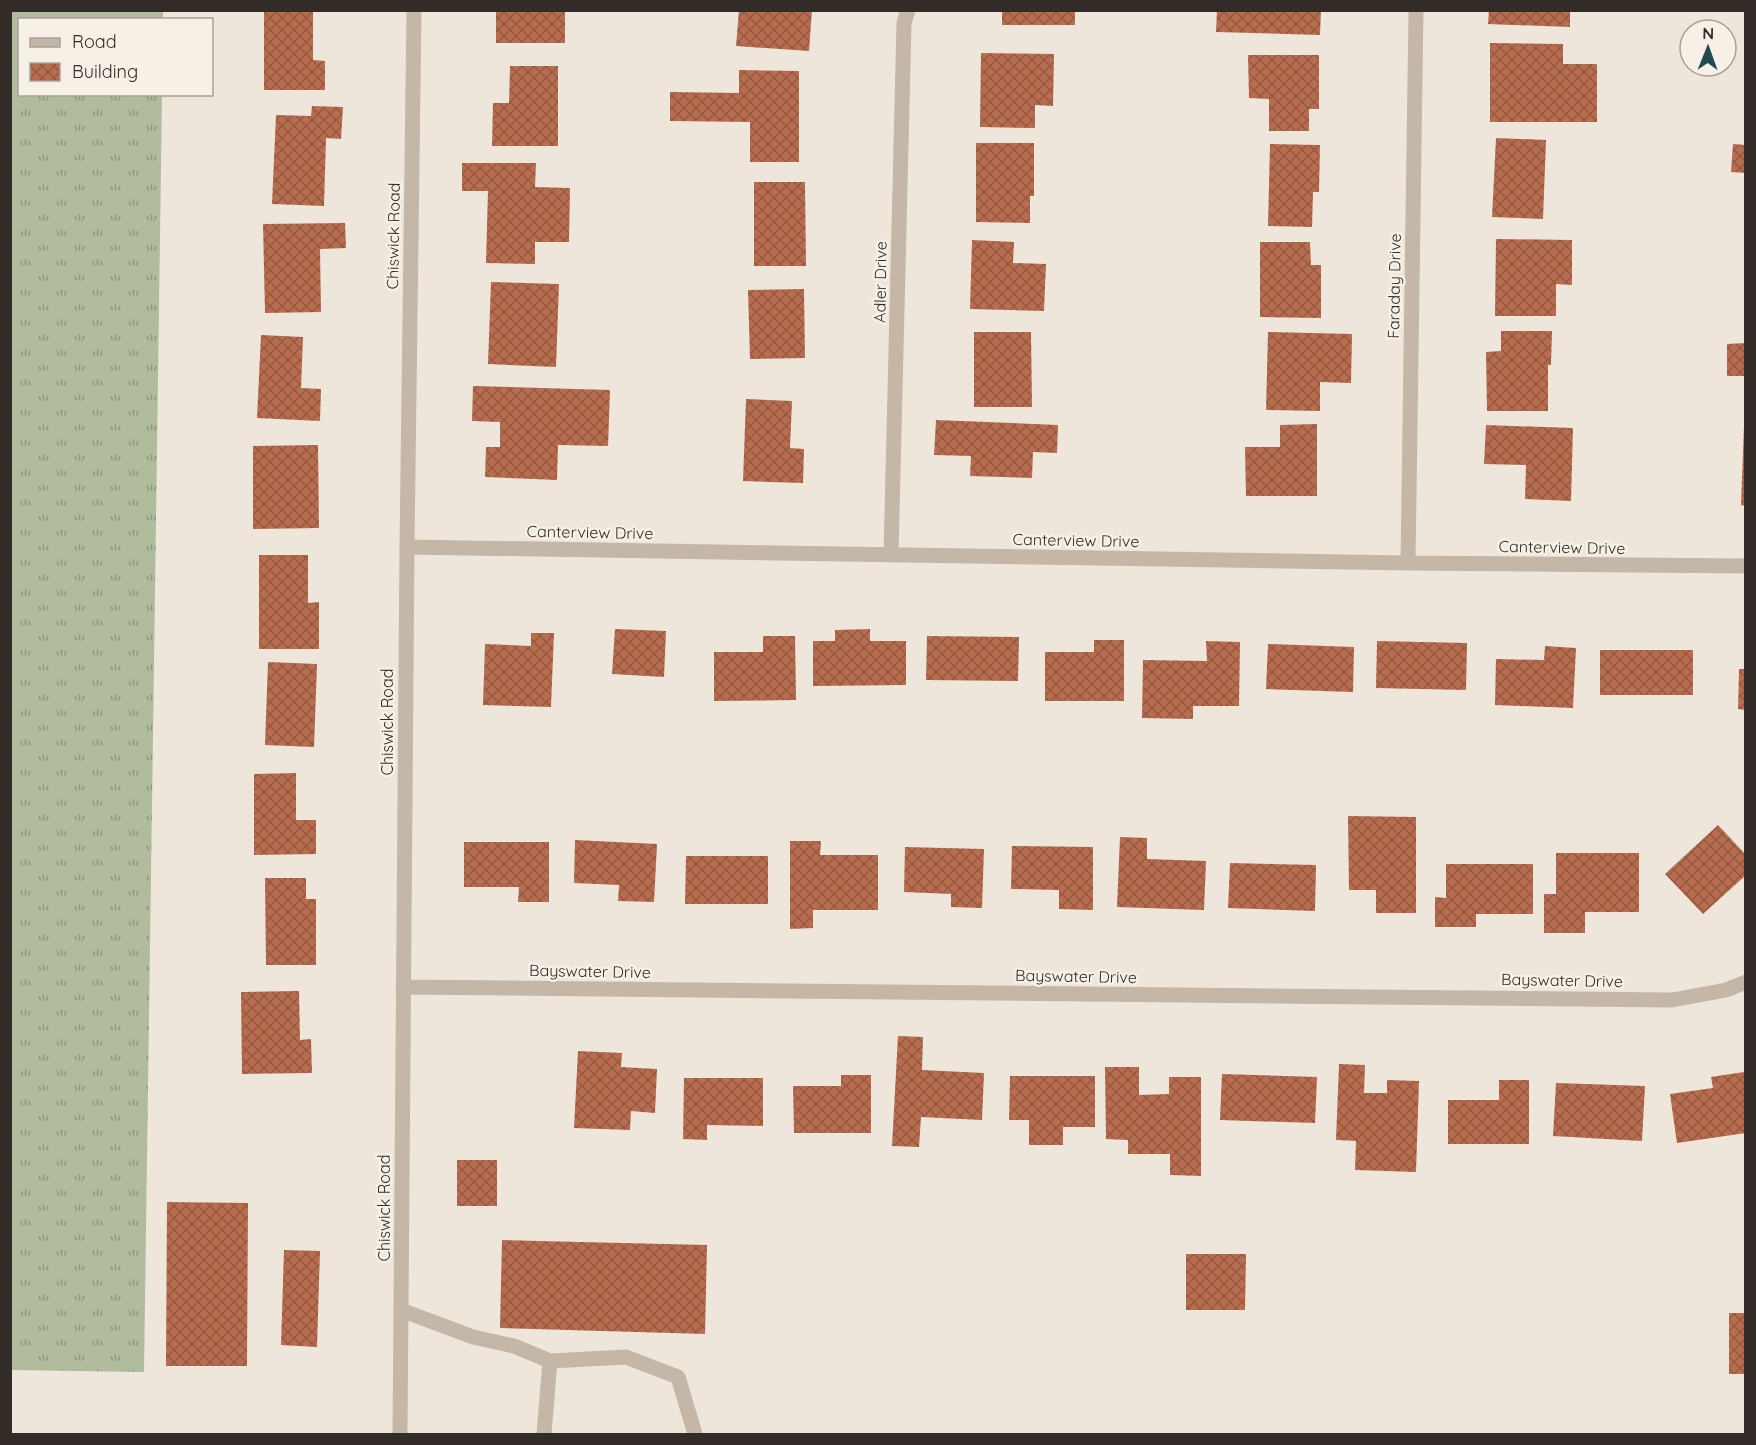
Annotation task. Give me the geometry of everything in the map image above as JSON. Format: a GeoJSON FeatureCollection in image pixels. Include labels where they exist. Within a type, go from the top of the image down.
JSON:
{"type":"FeatureCollection","features":[{"type":"Feature","properties":{"kind":"street","name":"Chiswick Road"},"geometry":{"type":"LineString","coordinates":[[400,1434],[414,10]]}},
{"type":"Feature","properties":{"kind":"street","name":"Adler Drive"},"geometry":{"type":"LineString","coordinates":[[891,555],[904,23],[908,10]]}},
{"type":"Feature","properties":{"kind":"street","name":"Faraday Drive"},"geometry":{"type":"LineString","coordinates":[[1408,563],[1416,10]]}},
{"type":"Feature","properties":{"kind":"street","name":"Canterview Drive"},"geometry":{"type":"LineString","coordinates":[[407,547],[1746,567]]}},
{"type":"Feature","properties":{"kind":"street","name":"Bayswater Drive"},"geometry":{"type":"LineString","coordinates":[[403,987],[1672,1000],[1726,990],[1746,982]]}},
{"type":"Feature","properties":{"kind":"street"},"geometry":{"type":"LineString","coordinates":[[401,1310],[473,1337],[514,1346],[550,1361],[626,1357],[678,1377],[695,1434]]}},
{"type":"Feature","properties":{"kind":"street"},"geometry":{"type":"LineString","coordinates":[[544,1434],[550,1361]]}},
{"type":"Feature","properties":{"kind":"green space"},"geometry":{"type":"Polygon","coordinates":[[[11,10],[163,11],[163,18],[18,18],[18,96],[162,96],[144,1372],[11,1370],[11,10]]]}},
{"type":"Feature","properties":{"kind":"building"},"geometry":{"type":"Polygon","coordinates":[[[496,10],[565,10],[565,43],[496,43],[496,10]]]}},
{"type":"Feature","properties":{"kind":"building"},"geometry":{"type":"Polygon","coordinates":[[[739,10],[812,10],[809,51],[736,46],[739,10]]]}},
{"type":"Feature","properties":{"kind":"building"},"geometry":{"type":"Polygon","coordinates":[[[1002,10],[1075,10],[1075,25],[1002,25],[1002,10]]]}},
{"type":"Feature","properties":{"kind":"building"},"geometry":{"type":"Polygon","coordinates":[[[1217,10],[1321,10],[1320,35],[1216,32],[1217,10]]]}},
{"type":"Feature","properties":{"kind":"building"},"geometry":{"type":"Polygon","coordinates":[[[1489,10],[1570,10],[1570,27],[1488,24],[1489,10]]]}},
{"type":"Feature","properties":{"kind":"building"},"geometry":{"type":"Polygon","coordinates":[[[264,11],[313,12],[313,60],[325,61],[325,90],[264,90],[264,11]]]}},
{"type":"Feature","properties":{"kind":"building"},"geometry":{"type":"Polygon","coordinates":[[[1490,43],[1563,44],[1563,64],[1597,64],[1597,122],[1490,122],[1490,43]]]}},
{"type":"Feature","properties":{"kind":"building"},"geometry":{"type":"Polygon","coordinates":[[[981,53],[1054,54],[1053,106],[1035,105],[1035,128],[980,127],[981,53]]]}},
{"type":"Feature","properties":{"kind":"building"},"geometry":{"type":"Polygon","coordinates":[[[1248,55],[1319,55],[1319,109],[1309,109],[1309,131],[1269,131],[1269,99],[1249,98],[1248,55]]]}},
{"type":"Feature","properties":{"kind":"building"},"geometry":{"type":"Polygon","coordinates":[[[510,66],[558,66],[558,146],[492,146],[493,103],[509,103],[510,66]]]}},
{"type":"Feature","properties":{"kind":"building"},"geometry":{"type":"Polygon","coordinates":[[[739,70],[799,71],[799,162],[750,162],[750,122],[670,121],[670,92],[739,93],[739,70]]]}},
{"type":"Feature","properties":{"kind":"building"},"geometry":{"type":"Polygon","coordinates":[[[312,106],[343,107],[341,139],[326,138],[324,206],[272,204],[276,115],[311,116],[312,106]]]}},
{"type":"Feature","properties":{"kind":"building"},"geometry":{"type":"Polygon","coordinates":[[[1496,138],[1546,140],[1543,219],[1492,217],[1496,138]]]}},
{"type":"Feature","properties":{"kind":"building"},"geometry":{"type":"Polygon","coordinates":[[[976,143],[1034,143],[1034,196],[1030,196],[1030,223],[976,222],[976,143]]]}},
{"type":"Feature","properties":{"kind":"building"},"geometry":{"type":"Polygon","coordinates":[[[1270,144],[1320,145],[1319,192],[1313,192],[1312,227],[1268,226],[1270,144]]]}},
{"type":"Feature","properties":{"kind":"building"},"geometry":{"type":"Polygon","coordinates":[[[1733,144],[1746,145],[1746,173],[1731,172],[1733,144]]]}},
{"type":"Feature","properties":{"kind":"building"},"geometry":{"type":"Polygon","coordinates":[[[462,163],[536,163],[535,187],[570,188],[569,242],[535,242],[535,264],[486,263],[488,191],[462,191],[462,163]]]}},
{"type":"Feature","properties":{"kind":"building"},"geometry":{"type":"Polygon","coordinates":[[[754,182],[805,182],[806,266],[754,266],[754,182]]]}},
{"type":"Feature","properties":{"kind":"building"},"geometry":{"type":"Polygon","coordinates":[[[345,223],[346,248],[320,249],[321,312],[265,313],[263,224],[345,223]]]}},
{"type":"Feature","properties":{"kind":"building"},"geometry":{"type":"Polygon","coordinates":[[[1496,239],[1572,240],[1572,285],[1556,284],[1556,316],[1495,316],[1496,239]]]}},
{"type":"Feature","properties":{"kind":"building"},"geometry":{"type":"Polygon","coordinates":[[[972,240],[1014,242],[1013,263],[1046,264],[1044,311],[970,309],[972,240]]]}},
{"type":"Feature","properties":{"kind":"building"},"geometry":{"type":"Polygon","coordinates":[[[1260,242],[1310,242],[1311,265],[1321,265],[1321,318],[1260,317],[1260,242]]]}},
{"type":"Feature","properties":{"kind":"building"},"geometry":{"type":"Polygon","coordinates":[[[491,282],[559,284],[556,367],[488,364],[491,282]]]}},
{"type":"Feature","properties":{"kind":"building"},"geometry":{"type":"Polygon","coordinates":[[[804,289],[805,358],[750,359],[748,290],[804,289]]]}},
{"type":"Feature","properties":{"kind":"building"},"geometry":{"type":"Polygon","coordinates":[[[1501,331],[1552,331],[1551,365],[1548,365],[1548,411],[1487,411],[1486,352],[1501,351],[1501,331]]]}},
{"type":"Feature","properties":{"kind":"building"},"geometry":{"type":"Polygon","coordinates":[[[974,332],[1031,332],[1032,407],[974,407],[974,332]]]}},
{"type":"Feature","properties":{"kind":"building"},"geometry":{"type":"Polygon","coordinates":[[[1268,332],[1352,334],[1351,383],[1320,382],[1320,411],[1266,410],[1268,332]]]}},
{"type":"Feature","properties":{"kind":"building"},"geometry":{"type":"Polygon","coordinates":[[[261,335],[303,337],[301,388],[321,389],[320,421],[257,418],[261,335]]]}},
{"type":"Feature","properties":{"kind":"building"},"geometry":{"type":"Polygon","coordinates":[[[1746,343],[1746,376],[1727,376],[1727,344],[1746,343]]]}},
{"type":"Feature","properties":{"kind":"building"},"geometry":{"type":"Polygon","coordinates":[[[473,386],[610,390],[608,446],[558,445],[557,480],[485,477],[486,447],[500,447],[500,422],[472,421],[473,386]]]}},
{"type":"Feature","properties":{"kind":"building"},"geometry":{"type":"Polygon","coordinates":[[[746,399],[792,401],[790,448],[804,449],[803,483],[743,481],[746,399]]]}},
{"type":"Feature","properties":{"kind":"building"},"geometry":{"type":"Polygon","coordinates":[[[936,420],[1058,425],[1057,453],[1033,452],[1032,478],[970,476],[971,456],[934,455],[936,420]]]}},
{"type":"Feature","properties":{"kind":"building"},"geometry":{"type":"Polygon","coordinates":[[[1317,424],[1317,496],[1246,496],[1245,447],[1280,447],[1280,425],[1317,424]]]}},
{"type":"Feature","properties":{"kind":"building"},"geometry":{"type":"Polygon","coordinates":[[[1486,425],[1573,428],[1571,501],[1525,499],[1526,465],[1484,464],[1486,425]]]}},
{"type":"Feature","properties":{"kind":"building"},"geometry":{"type":"Polygon","coordinates":[[[1744,425],[1746,426],[1746,506],[1741,505],[1744,425]]]}},
{"type":"Feature","properties":{"kind":"building"},"geometry":{"type":"Polygon","coordinates":[[[318,445],[319,528],[253,529],[253,446],[318,445]]]}},
{"type":"Feature","properties":{"kind":"building"},"geometry":{"type":"Polygon","coordinates":[[[259,555],[308,555],[308,603],[319,602],[319,649],[259,649],[259,555]]]}},
{"type":"Feature","properties":{"kind":"building"},"geometry":{"type":"Polygon","coordinates":[[[615,629],[666,631],[664,677],[612,674],[615,629]]]}},
{"type":"Feature","properties":{"kind":"building"},"geometry":{"type":"Polygon","coordinates":[[[870,629],[870,641],[906,641],[906,685],[813,686],[813,641],[835,641],[835,630],[870,629]]]}},
{"type":"Feature","properties":{"kind":"building"},"geometry":{"type":"Polygon","coordinates":[[[531,633],[554,633],[551,707],[483,705],[485,644],[531,646],[531,633]]]}},
{"type":"Feature","properties":{"kind":"building"},"geometry":{"type":"Polygon","coordinates":[[[763,636],[795,636],[796,700],[714,701],[714,652],[763,652],[763,636]]]}},
{"type":"Feature","properties":{"kind":"building"},"geometry":{"type":"Polygon","coordinates":[[[927,636],[1019,637],[1018,681],[926,680],[927,636]]]}},
{"type":"Feature","properties":{"kind":"building"},"geometry":{"type":"Polygon","coordinates":[[[1094,640],[1124,640],[1124,701],[1045,701],[1045,652],[1094,652],[1094,640]]]}},
{"type":"Feature","properties":{"kind":"building"},"geometry":{"type":"Polygon","coordinates":[[[1206,641],[1240,642],[1239,706],[1193,706],[1193,719],[1142,718],[1143,660],[1207,661],[1206,641]]]}},
{"type":"Feature","properties":{"kind":"building"},"geometry":{"type":"Polygon","coordinates":[[[1377,641],[1467,643],[1466,690],[1376,688],[1377,641]]]}},
{"type":"Feature","properties":{"kind":"building"},"geometry":{"type":"Polygon","coordinates":[[[1268,644],[1354,647],[1353,692],[1266,689],[1268,644]]]}},
{"type":"Feature","properties":{"kind":"building"},"geometry":{"type":"Polygon","coordinates":[[[1545,646],[1576,648],[1573,708],[1495,705],[1496,659],[1544,660],[1545,646]]]}},
{"type":"Feature","properties":{"kind":"building"},"geometry":{"type":"Polygon","coordinates":[[[1600,650],[1693,650],[1693,695],[1600,695],[1600,650]]]}},
{"type":"Feature","properties":{"kind":"building"},"geometry":{"type":"Polygon","coordinates":[[[268,662],[317,664],[314,747],[265,745],[268,662]]]}},
{"type":"Feature","properties":{"kind":"building"},"geometry":{"type":"Polygon","coordinates":[[[1739,669],[1746,669],[1746,710],[1738,709],[1739,669]]]}},
{"type":"Feature","properties":{"kind":"building"},"geometry":{"type":"Polygon","coordinates":[[[296,773],[296,820],[316,820],[316,854],[254,855],[254,774],[296,773]]]}},
{"type":"Feature","properties":{"kind":"building"},"geometry":{"type":"Polygon","coordinates":[[[1348,816],[1416,817],[1416,913],[1376,913],[1376,890],[1349,890],[1348,816]]]}},
{"type":"Feature","properties":{"kind":"building"},"geometry":{"type":"Polygon","coordinates":[[[1718,825],[1746,855],[1746,875],[1703,914],[1665,874],[1718,825]]]}},
{"type":"Feature","properties":{"kind":"building"},"geometry":{"type":"Polygon","coordinates":[[[1120,837],[1147,838],[1147,859],[1206,861],[1204,910],[1117,907],[1120,837]]]}},
{"type":"Feature","properties":{"kind":"building"},"geometry":{"type":"Polygon","coordinates":[[[575,840],[657,844],[654,902],[618,901],[619,885],[574,883],[575,840]]]}},
{"type":"Feature","properties":{"kind":"building"},"geometry":{"type":"Polygon","coordinates":[[[790,841],[821,841],[820,855],[878,855],[878,910],[813,910],[813,928],[790,929],[790,841]]]}},
{"type":"Feature","properties":{"kind":"building"},"geometry":{"type":"Polygon","coordinates":[[[464,842],[549,842],[549,902],[518,902],[519,887],[464,887],[464,842]]]}},
{"type":"Feature","properties":{"kind":"building"},"geometry":{"type":"Polygon","coordinates":[[[1012,846],[1093,847],[1093,910],[1059,909],[1059,890],[1011,889],[1012,846]]]}},
{"type":"Feature","properties":{"kind":"building"},"geometry":{"type":"Polygon","coordinates":[[[905,847],[984,849],[982,908],[951,907],[951,894],[904,892],[905,847]]]}},
{"type":"Feature","properties":{"kind":"building"},"geometry":{"type":"Polygon","coordinates":[[[1556,853],[1639,853],[1639,912],[1585,912],[1585,933],[1544,933],[1544,894],[1556,894],[1556,853]]]}},
{"type":"Feature","properties":{"kind":"building"},"geometry":{"type":"Polygon","coordinates":[[[686,856],[768,856],[768,904],[685,904],[686,856]]]}},
{"type":"Feature","properties":{"kind":"building"},"geometry":{"type":"Polygon","coordinates":[[[1230,863],[1316,865],[1315,911],[1228,908],[1230,863]]]}},
{"type":"Feature","properties":{"kind":"building"},"geometry":{"type":"Polygon","coordinates":[[[1446,864],[1533,864],[1533,914],[1476,914],[1476,927],[1435,927],[1435,897],[1446,898],[1446,864]]]}},
{"type":"Feature","properties":{"kind":"building"},"geometry":{"type":"Polygon","coordinates":[[[265,878],[306,878],[306,899],[316,899],[316,965],[266,965],[265,878]]]}},
{"type":"Feature","properties":{"kind":"building"},"geometry":{"type":"Polygon","coordinates":[[[299,991],[300,1040],[311,1039],[312,1073],[242,1074],[241,992],[299,991]]]}},
{"type":"Feature","properties":{"kind":"building"},"geometry":{"type":"Polygon","coordinates":[[[898,1036],[923,1037],[922,1070],[984,1073],[982,1120],[921,1117],[919,1147],[892,1146],[898,1036]]]}},
{"type":"Feature","properties":{"kind":"building"},"geometry":{"type":"Polygon","coordinates":[[[578,1051],[622,1053],[621,1067],[657,1069],[655,1113],[631,1111],[630,1130],[574,1128],[578,1051]]]}},
{"type":"Feature","properties":{"kind":"building"},"geometry":{"type":"Polygon","coordinates":[[[1339,1064],[1365,1065],[1364,1093],[1387,1093],[1387,1080],[1419,1081],[1416,1172],[1355,1170],[1356,1141],[1336,1140],[1339,1064]]]}},
{"type":"Feature","properties":{"kind":"building"},"geometry":{"type":"Polygon","coordinates":[[[1105,1067],[1139,1067],[1139,1095],[1169,1094],[1169,1077],[1201,1077],[1201,1176],[1170,1175],[1170,1154],[1128,1154],[1128,1140],[1106,1139],[1105,1067]]]}},
{"type":"Feature","properties":{"kind":"building"},"geometry":{"type":"Polygon","coordinates":[[[1744,1072],[1746,1133],[1677,1143],[1670,1094],[1713,1088],[1711,1077],[1744,1072]]]}},
{"type":"Feature","properties":{"kind":"building"},"geometry":{"type":"Polygon","coordinates":[[[1222,1074],[1317,1077],[1315,1123],[1220,1120],[1222,1074]]]}},
{"type":"Feature","properties":{"kind":"building"},"geometry":{"type":"Polygon","coordinates":[[[841,1075],[871,1075],[871,1133],[794,1133],[793,1086],[841,1086],[841,1075]]]}},
{"type":"Feature","properties":{"kind":"building"},"geometry":{"type":"Polygon","coordinates":[[[1010,1076],[1095,1076],[1095,1127],[1063,1127],[1063,1145],[1029,1145],[1029,1120],[1009,1120],[1010,1076]]]}},
{"type":"Feature","properties":{"kind":"building"},"geometry":{"type":"Polygon","coordinates":[[[684,1078],[763,1078],[763,1126],[707,1125],[707,1140],[683,1139],[684,1078]]]}},
{"type":"Feature","properties":{"kind":"building"},"geometry":{"type":"Polygon","coordinates":[[[1499,1080],[1529,1080],[1529,1144],[1448,1144],[1448,1100],[1499,1100],[1499,1080]]]}},
{"type":"Feature","properties":{"kind":"building"},"geometry":{"type":"Polygon","coordinates":[[[1556,1083],[1645,1086],[1642,1141],[1553,1136],[1556,1083]]]}},
{"type":"Feature","properties":{"kind":"building"},"geometry":{"type":"Polygon","coordinates":[[[457,1160],[497,1160],[497,1206],[457,1206],[457,1160]]]}},
{"type":"Feature","properties":{"kind":"building"},"geometry":{"type":"Polygon","coordinates":[[[167,1202],[248,1203],[247,1366],[166,1366],[167,1202]]]}},
{"type":"Feature","properties":{"kind":"building"},"geometry":{"type":"Polygon","coordinates":[[[502,1240],[707,1245],[705,1334],[500,1328],[502,1240]]]}},
{"type":"Feature","properties":{"kind":"building"},"geometry":{"type":"Polygon","coordinates":[[[284,1250],[320,1251],[317,1347],[281,1345],[284,1250]]]}},
{"type":"Feature","properties":{"kind":"building"},"geometry":{"type":"Polygon","coordinates":[[[1186,1254],[1246,1254],[1245,1310],[1186,1310],[1186,1254]]]}},
{"type":"Feature","properties":{"kind":"building"},"geometry":{"type":"Polygon","coordinates":[[[1729,1313],[1746,1313],[1746,1374],[1729,1374],[1729,1313]]]}}]}
